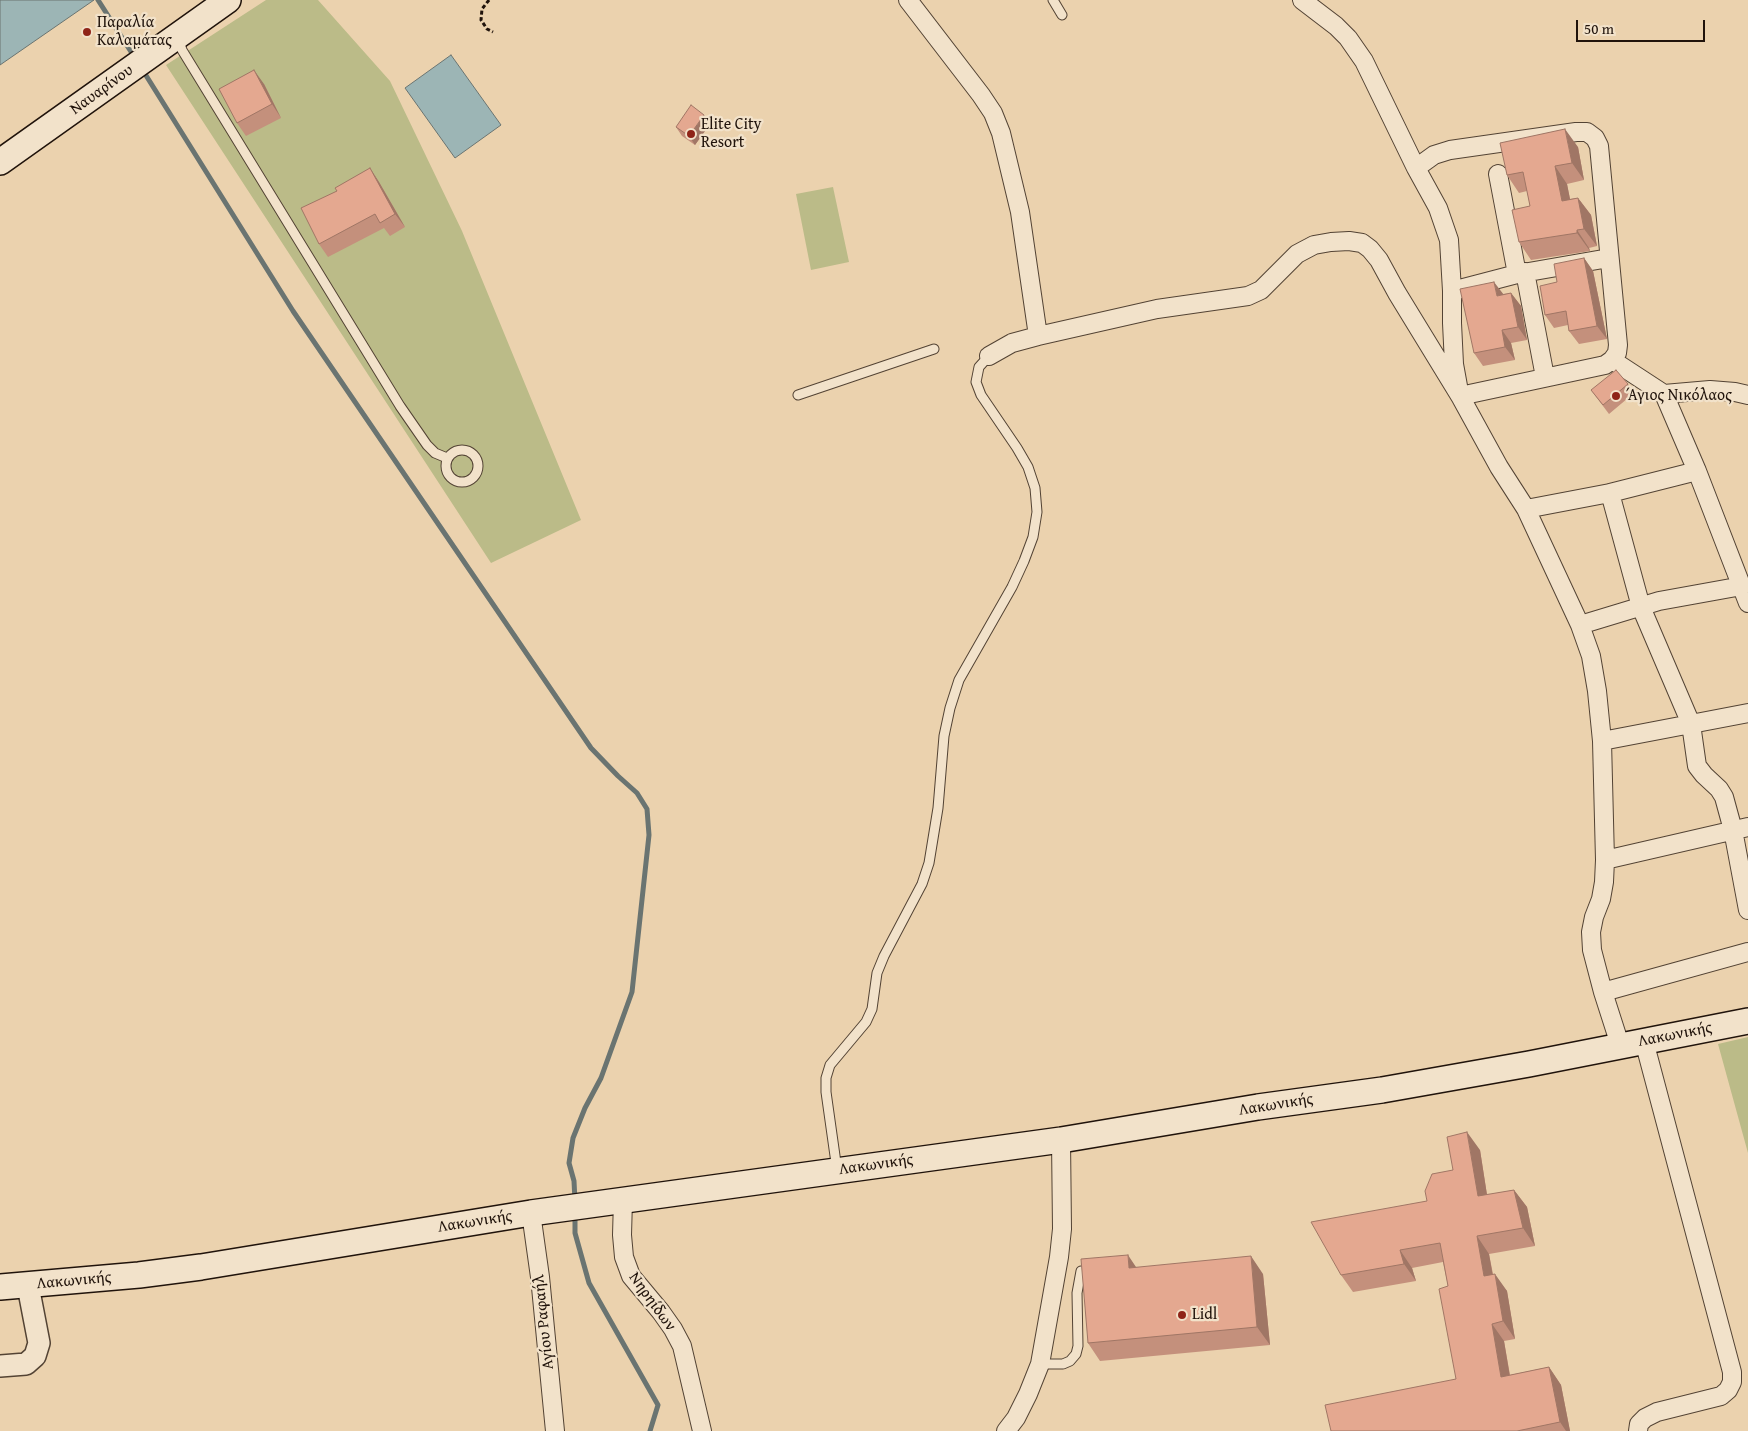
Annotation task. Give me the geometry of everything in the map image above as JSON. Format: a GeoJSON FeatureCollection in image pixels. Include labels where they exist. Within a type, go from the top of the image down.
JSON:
{"type":"FeatureCollection","features":[{"type":"Feature","properties":{"kind":"main road","name":"Ναυαρίνου"},"geometry":{"type":"LineString","coordinates":[[0,162],[228,0]]}},
{"type":"Feature","properties":{"kind":"main road","name":"Λακωνικής"},"geometry":{"type":"LineString","coordinates":[[0,1287],[139,1275],[201,1267],[531,1213],[1061,1140],[1258,1107],[1382,1090],[1529,1064],[1748,1021]]}},
{"type":"Feature","properties":{"kind":"street"},"geometry":{"type":"LineString","coordinates":[[908,0],[981,95],[993,113],[1001,133],[1020,212],[1038,336]]}},
{"type":"Feature","properties":{"kind":"street"},"geometry":{"type":"LineString","coordinates":[[1302,0],[1336,26],[1364,61],[1416,168],[1438,208],[1449,240],[1454,364],[1460,396]]}},
{"type":"Feature","properties":{"kind":"street"},"geometry":{"type":"LineString","coordinates":[[1416,168],[1434,155],[1450,150],[1576,132],[1587,132],[1595,138],[1599,146],[1618,345],[1617,353],[1605,365],[1460,396]]}},
{"type":"Feature","properties":{"kind":"street"},"geometry":{"type":"LineString","coordinates":[[1498,174],[1545,377]]}},
{"type":"Feature","properties":{"kind":"street"},"geometry":{"type":"LineString","coordinates":[[989,356],[1012,343],[1038,336],[1157,309],[1248,296],[1268,284],[1282,267],[1297,254],[1314,245],[1349,241],[1362,243],[1370,248],[1379,260],[1397,294],[1460,396],[1499,467],[1526,509],[1580,625],[1591,656],[1596,682],[1602,741],[1605,860],[1601,899],[1591,932],[1592,950],[1603,992],[1632,1043],[1732,1372],[1732,1382],[1728,1390],[1721,1396],[1657,1412],[1645,1418],[1639,1424],[1638,1431]]}},
{"type":"Feature","properties":{"kind":"street"},"geometry":{"type":"LineString","coordinates":[[1452,291],[1521,273],[1609,258]]}},
{"type":"Feature","properties":{"kind":"street"},"geometry":{"type":"LineString","coordinates":[[1580,625],[1659,601],[1745,594],[1697,470],[1664,394],[1612,360]]}},
{"type":"Feature","properties":{"kind":"street"},"geometry":{"type":"LineString","coordinates":[[1664,394],[1710,390],[1748,395]]}},
{"type":"Feature","properties":{"kind":"street"},"geometry":{"type":"LineString","coordinates":[[1526,509],[1610,494],[1697,470]]}},
{"type":"Feature","properties":{"kind":"street"},"geometry":{"type":"LineString","coordinates":[[1610,494],[1641,607],[1691,724],[1697,766],[1704,776],[1719,789],[1740,828],[1748,908]]}},
{"type":"Feature","properties":{"kind":"street"},"geometry":{"type":"LineString","coordinates":[[1602,741],[1748,713]]}},
{"type":"Feature","properties":{"kind":"street"},"geometry":{"type":"LineString","coordinates":[[1605,860],[1740,828]]}},
{"type":"Feature","properties":{"kind":"street"},"geometry":{"type":"LineString","coordinates":[[1603,992],[1748,952]]}},
{"type":"Feature","properties":{"kind":"street"},"geometry":{"type":"LineString","coordinates":[[1006,1431],[1016,1418],[1040,1364],[1059,1257],[1062,1229],[1061,1140]]}},
{"type":"Feature","properties":{"kind":"street","name":"Νηρηίδων"},"geometry":{"type":"LineString","coordinates":[[620,1201],[624,1257],[631,1276],[661,1312],[682,1346],[702,1431]]}},
{"type":"Feature","properties":{"kind":"street","name":"Αγίου Ραφαήλ"},"geometry":{"type":"LineString","coordinates":[[531,1213],[540,1277],[555,1431]]}},
{"type":"Feature","properties":{"kind":"street"},"geometry":{"type":"LineString","coordinates":[[0,1366],[26,1364],[35,1356],[39,1343],[28,1286]]}},
{"type":"Feature","properties":{"kind":"lane"},"geometry":{"type":"LineString","coordinates":[[1053,0],[1062,15]]}},
{"type":"Feature","properties":{"kind":"lane"},"geometry":{"type":"LineString","coordinates":[[169,41],[182,50],[400,406],[427,445],[435,453],[447,458]]}},
{"type":"Feature","properties":{"kind":"lane"},"geometry":{"type":"LineString","coordinates":[[798,395],[934,349]]}},
{"type":"Feature","properties":{"kind":"lane"},"geometry":{"type":"LineString","coordinates":[[837,1170],[826,1092],[826,1078],[830,1065],[866,1022],[872,1009],[877,973],[922,884],[929,863],[938,808],[944,736],[950,708],[959,680],[1012,587],[1033,537],[1037,512],[1035,488],[1028,467],[981,395],[976,382],[979,367],[989,356]]}},
{"type":"Feature","properties":{"kind":"lane"},"geometry":{"type":"LineString","coordinates":[[1040,1364],[1063,1364],[1070,1361],[1076,1354],[1078,1346],[1077,1293],[1081,1271]]}},
{"type":"Feature","properties":{"kind":"path"},"geometry":{"type":"LineString","coordinates":[[489,0],[482,9],[481,20],[487,29],[493,32]]}},
{"type":"Feature","properties":{"kind":"green space"},"geometry":{"type":"Polygon","coordinates":[[[266,0],[318,0],[390,81],[462,231],[581,520],[491,563],[166,65],[266,0]]]}},
{"type":"Feature","properties":{"kind":"green space"},"geometry":{"type":"Polygon","coordinates":[[[833,187],[849,262],[811,270],[796,194],[833,187]]]}},
{"type":"Feature","properties":{"kind":"green space"},"geometry":{"type":"Polygon","coordinates":[[[1748,1037],[1748,1153],[1718,1044],[1748,1037]]]}},
{"type":"Feature","properties":{"kind":"water"},"geometry":{"type":"Polygon","coordinates":[[[0,0],[94,0],[0,65],[0,0]]]}},
{"type":"Feature","properties":{"kind":"water"},"geometry":{"type":"Polygon","coordinates":[[[451,55],[501,125],[455,158],[405,88],[451,55]]]}},
{"type":"Feature","properties":{"kind":"building"},"geometry":{"type":"Polygon","coordinates":[[[254,70],[272,104],[237,123],[219,89],[254,70]]]}},
{"type":"Feature","properties":{"kind":"building"},"geometry":{"type":"Polygon","coordinates":[[[691,105],[704,115],[689,136],[676,127],[691,105]]]}},
{"type":"Feature","properties":{"kind":"building"},"geometry":{"type":"Polygon","coordinates":[[[1565,129],[1572,163],[1555,166],[1562,201],[1578,198],[1584,229],[1577,230],[1577,233],[1519,242],[1512,210],[1530,206],[1523,172],[1507,175],[1500,143],[1565,129]]]}},
{"type":"Feature","properties":{"kind":"building"},"geometry":{"type":"Polygon","coordinates":[[[370,168],[395,214],[380,223],[375,214],[319,244],[301,208],[337,191],[335,188],[370,168]]]}},
{"type":"Feature","properties":{"kind":"building"},"geometry":{"type":"Polygon","coordinates":[[[1584,258],[1597,326],[1569,331],[1566,311],[1545,315],[1540,286],[1557,282],[1554,264],[1584,258]]]}},
{"type":"Feature","properties":{"kind":"building"},"geometry":{"type":"Polygon","coordinates":[[[1494,282],[1497,296],[1511,293],[1518,327],[1502,330],[1505,347],[1474,353],[1460,289],[1494,282]]]}},
{"type":"Feature","properties":{"kind":"building"},"geometry":{"type":"Polygon","coordinates":[[[1616,370],[1628,384],[1603,405],[1591,390],[1616,370]]]}},
{"type":"Feature","properties":{"kind":"building"},"geometry":{"type":"Polygon","coordinates":[[[1467,1132],[1478,1196],[1514,1190],[1523,1228],[1477,1236],[1484,1276],[1495,1274],[1503,1321],[1492,1324],[1501,1377],[1549,1367],[1560,1422],[1517,1431],[1331,1431],[1325,1405],[1456,1379],[1439,1289],[1448,1286],[1440,1243],[1400,1250],[1404,1264],[1341,1275],[1311,1222],[1427,1201],[1425,1191],[1432,1174],[1453,1170],[1447,1137],[1467,1132]]]}},
{"type":"Feature","properties":{"kind":"building","name":"Lidl"},"geometry":{"type":"Polygon","coordinates":[[[1128,1255],[1129,1268],[1251,1256],[1257,1327],[1088,1343],[1081,1259],[1128,1255]]]}},
{"type":"Feature","properties":{"kind":"waterway"},"geometry":{"type":"LineString","coordinates":[[98,0],[135,58]]}},
{"type":"Feature","properties":{"kind":"waterway"},"geometry":{"type":"LineString","coordinates":[[142,69],[293,311],[591,748],[637,793],[647,809],[649,835],[632,992],[601,1078],[585,1108],[573,1138],[569,1163],[574,1181],[575,1201]]}},
{"type":"Feature","properties":{"kind":"waterway"},"geometry":{"type":"LineString","coordinates":[[575,1215],[575,1233],[589,1283],[658,1405],[650,1431]]}},
{"type":"Feature","properties":{"kind":"place","name":"Παραλία Καλαμάτας"},"geometry":{"type":"Point","coordinates":[87,32]}},
{"type":"Feature","properties":{"kind":"place","name":"Elite City Resort"},"geometry":{"type":"Point","coordinates":[691,134]}},
{"type":"Feature","properties":{"kind":"place","name":"Άγιος Νικόλαος"},"geometry":{"type":"Point","coordinates":[1616,396]}},
{"type":"Feature","properties":{"kind":"place","name":"Lidl"},"geometry":{"type":"Point","coordinates":[1182,1315]}}]}
